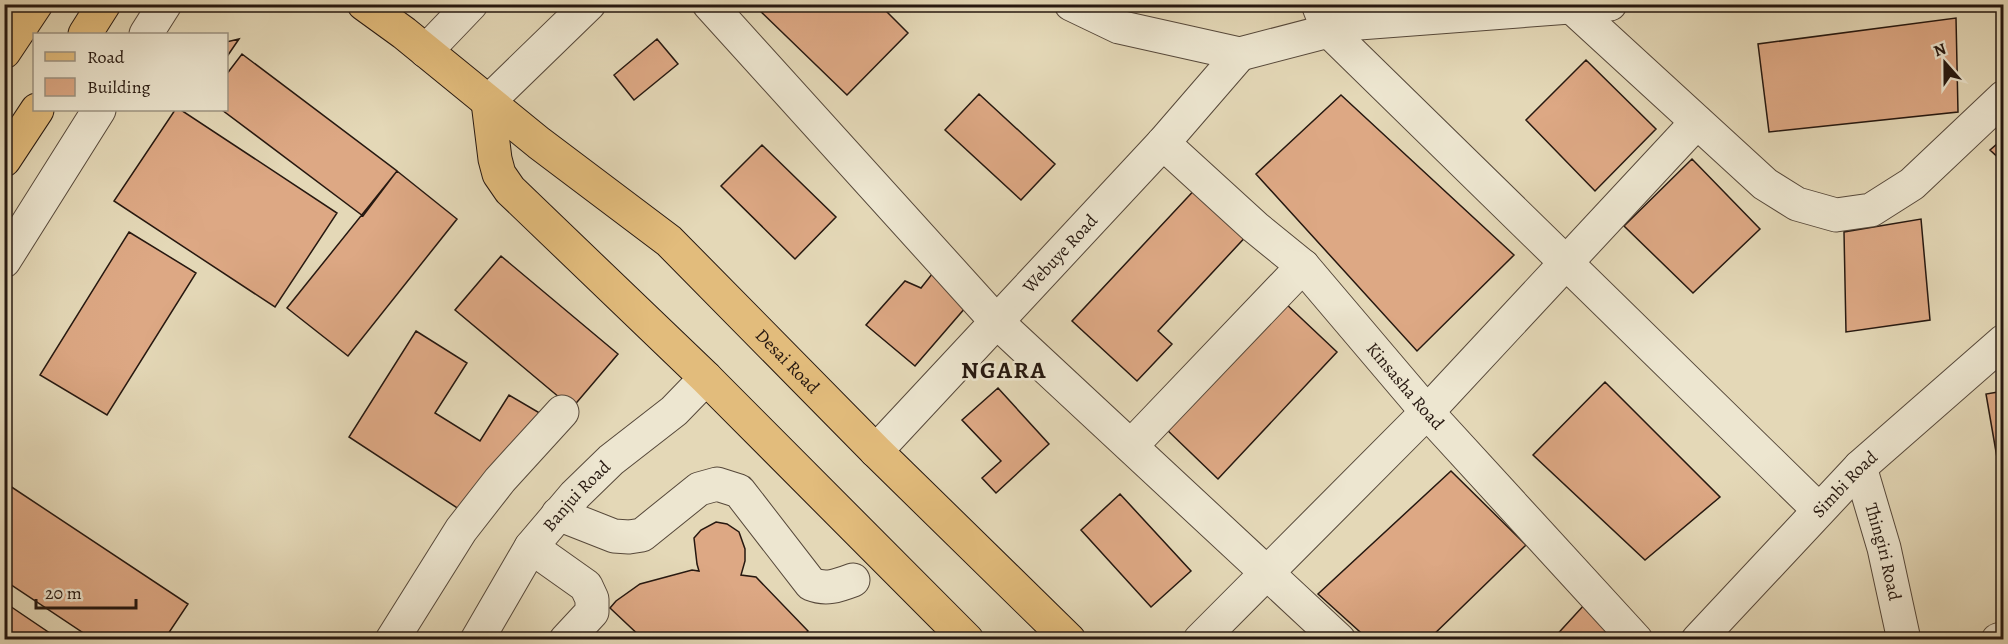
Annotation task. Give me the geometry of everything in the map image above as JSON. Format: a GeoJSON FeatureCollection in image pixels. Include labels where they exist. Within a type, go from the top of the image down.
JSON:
{"type":"FeatureCollection","features":[{"type":"Feature","properties":{"kind":"main road"},"geometry":{"type":"LineString","coordinates":[[4,52],[36,4]]}},
{"type":"Feature","properties":{"kind":"main road"},"geometry":{"type":"LineString","coordinates":[[86,33],[104,4]]}},
{"type":"Feature","properties":{"kind":"main road","name":"Desai Road"},"geometry":{"type":"LineString","coordinates":[[364,4],[404,33],[539,143],[669,241],[876,451],[1069,639]]}},
{"type":"Feature","properties":{"kind":"main road"},"geometry":{"type":"LineString","coordinates":[[488,102],[495,159],[499,174],[510,190],[706,378],[968,639]]}},
{"type":"Feature","properties":{"kind":"main road"},"geometry":{"type":"LineString","coordinates":[[4,160],[37,111]]}},
{"type":"Feature","properties":{"kind":"street"},"geometry":{"type":"LineString","coordinates":[[147,33],[165,4]]}},
{"type":"Feature","properties":{"kind":"street"},"geometry":{"type":"LineString","coordinates":[[426,51],[471,4]]}},
{"type":"Feature","properties":{"kind":"street"},"geometry":{"type":"LineString","coordinates":[[488,102],[589,4]]}},
{"type":"Feature","properties":{"kind":"street"},"geometry":{"type":"LineString","coordinates":[[709,4],[997,322],[1339,639]]}},
{"type":"Feature","properties":{"kind":"street"},"geometry":{"type":"LineString","coordinates":[[1071,4],[1119,27],[1240,54],[1344,15],[1573,9],[1610,4]]}},
{"type":"Feature","properties":{"kind":"street"},"geometry":{"type":"LineString","coordinates":[[1573,9],[1765,184],[1797,204],[1836,215],[1871,210],[1912,184],[2004,97]]}},
{"type":"Feature","properties":{"kind":"street"},"geometry":{"type":"LineString","coordinates":[[1344,15],[1566,262],[1820,510]]}},
{"type":"Feature","properties":{"kind":"street","name":"Webuye Road"},"geometry":{"type":"LineString","coordinates":[[876,451],[1163,143],[1240,54]]}},
{"type":"Feature","properties":{"kind":"street"},"geometry":{"type":"LineString","coordinates":[[4,261],[98,111]]}},
{"type":"Feature","properties":{"kind":"street"},"geometry":{"type":"LineString","coordinates":[[1200,639],[1427,412],[1697,122]]}},
{"type":"Feature","properties":{"kind":"street","name":"Kinsasha Road"},"geometry":{"type":"LineString","coordinates":[[1163,143],[1255,227],[1303,266],[1427,412],[1636,639]]}},
{"type":"Feature","properties":{"kind":"street"},"geometry":{"type":"LineString","coordinates":[[1131,446],[1303,266]]}},
{"type":"Feature","properties":{"kind":"street","name":"Simbi Road"},"geometry":{"type":"LineString","coordinates":[[1698,639],[1860,467],[2004,341]]}},
{"type":"Feature","properties":{"kind":"street","name":"Banjui Road"},"geometry":{"type":"LineString","coordinates":[[477,639],[531,547],[558,514],[611,460],[674,411],[706,378]]}},
{"type":"Feature","properties":{"kind":"street"},"geometry":{"type":"LineString","coordinates":[[392,639],[461,530],[500,480],[562,412]]}},
{"type":"Feature","properties":{"kind":"street","name":"Thingiri Road"},"geometry":{"type":"LineString","coordinates":[[1860,467],[1884,548],[1904,639]]}},
{"type":"Feature","properties":{"kind":"street"},"geometry":{"type":"LineString","coordinates":[[558,514],[614,536],[636,536],[642,534],[699,489],[717,484],[739,491],[811,584],[822,588],[836,587],[853,580]]}},
{"type":"Feature","properties":{"kind":"street"},"geometry":{"type":"LineString","coordinates":[[531,547],[586,586],[592,598],[592,612],[566,639]]}},
{"type":"Feature","properties":{"kind":"street"},"geometry":{"type":"LineString","coordinates":[[1998,639],[2004,638]]}},
{"type":"Feature","properties":{"kind":"building"},"geometry":{"type":"Polygon","coordinates":[[[753,4],[879,4],[908,33],[847,95],[753,4]]]}},
{"type":"Feature","properties":{"kind":"building"},"geometry":{"type":"Polygon","coordinates":[[[1956,18],[1958,112],[1769,132],[1758,44],[1956,18]]]}},
{"type":"Feature","properties":{"kind":"building"},"geometry":{"type":"Polygon","coordinates":[[[239,39],[228,55],[228,42],[239,39]]]}},
{"type":"Feature","properties":{"kind":"building"},"geometry":{"type":"Polygon","coordinates":[[[657,39],[678,64],[634,100],[614,75],[657,39]]]}},
{"type":"Feature","properties":{"kind":"building"},"geometry":{"type":"Polygon","coordinates":[[[242,54],[397,171],[363,216],[223,111],[228,111],[228,72],[242,54]]]}},
{"type":"Feature","properties":{"kind":"building"},"geometry":{"type":"Polygon","coordinates":[[[1586,60],[1656,129],[1595,191],[1526,120],[1586,60]]]}},
{"type":"Feature","properties":{"kind":"building"},"geometry":{"type":"Polygon","coordinates":[[[979,94],[1055,164],[1021,200],[945,130],[979,94]]]}},
{"type":"Feature","properties":{"kind":"building"},"geometry":{"type":"Polygon","coordinates":[[[1341,95],[1514,255],[1417,351],[1256,174],[1341,95]]]}},
{"type":"Feature","properties":{"kind":"building"},"geometry":{"type":"Polygon","coordinates":[[[174,111],[183,111],[337,213],[275,307],[114,201],[174,111]]]}},
{"type":"Feature","properties":{"kind":"building"},"geometry":{"type":"Polygon","coordinates":[[[2004,138],[2004,163],[1990,150],[2004,138]]]}},
{"type":"Feature","properties":{"kind":"building"},"geometry":{"type":"Polygon","coordinates":[[[762,145],[836,217],[795,259],[721,186],[762,145]]]}},
{"type":"Feature","properties":{"kind":"building"},"geometry":{"type":"Polygon","coordinates":[[[1692,159],[1760,229],[1693,293],[1624,226],[1692,159]]]}},
{"type":"Feature","properties":{"kind":"building"},"geometry":{"type":"Polygon","coordinates":[[[397,171],[457,219],[348,356],[287,308],[397,171]]]}},
{"type":"Feature","properties":{"kind":"building"},"geometry":{"type":"Polygon","coordinates":[[[1200,184],[1251,231],[1158,331],[1172,344],[1137,381],[1072,321],[1200,184]]]}},
{"type":"Feature","properties":{"kind":"building"},"geometry":{"type":"Polygon","coordinates":[[[1921,219],[1930,320],[1846,332],[1844,232],[1921,219]]]}},
{"type":"Feature","properties":{"kind":"building"},"geometry":{"type":"Polygon","coordinates":[[[129,232],[196,273],[107,415],[40,375],[129,232]]]}},
{"type":"Feature","properties":{"kind":"building"},"geometry":{"type":"Polygon","coordinates":[[[501,256],[618,354],[572,408],[455,310],[501,256]]]}},
{"type":"Feature","properties":{"kind":"building"},"geometry":{"type":"Polygon","coordinates":[[[936,269],[972,300],[915,366],[866,325],[905,281],[921,288],[936,269]]]}},
{"type":"Feature","properties":{"kind":"building"},"geometry":{"type":"Polygon","coordinates":[[[1284,302],[1337,352],[1218,479],[1164,427],[1284,302]]]}},
{"type":"Feature","properties":{"kind":"building"},"geometry":{"type":"Polygon","coordinates":[[[416,331],[467,363],[435,413],[480,441],[509,395],[543,415],[465,513],[349,437],[416,331]]]}},
{"type":"Feature","properties":{"kind":"building"},"geometry":{"type":"Polygon","coordinates":[[[1605,382],[1720,497],[1645,560],[1533,455],[1605,382]]]}},
{"type":"Feature","properties":{"kind":"building"},"geometry":{"type":"Polygon","coordinates":[[[998,388],[1049,444],[996,493],[982,478],[1001,461],[962,420],[998,388]]]}},
{"type":"Feature","properties":{"kind":"building"},"geometry":{"type":"Polygon","coordinates":[[[2004,391],[2004,498],[1986,394],[2004,391]]]}},
{"type":"Feature","properties":{"kind":"building"},"geometry":{"type":"Polygon","coordinates":[[[1451,471],[1526,545],[1428,640],[1369,640],[1318,594],[1451,471]]]}},
{"type":"Feature","properties":{"kind":"building"},"geometry":{"type":"Polygon","coordinates":[[[4,482],[188,604],[164,640],[94,640],[4,580],[4,482]]]}},
{"type":"Feature","properties":{"kind":"building"},"geometry":{"type":"Polygon","coordinates":[[[1120,494],[1191,571],[1151,607],[1081,530],[1120,494]]]}},
{"type":"Feature","properties":{"kind":"building"},"geometry":{"type":"Polygon","coordinates":[[[716,522],[727,524],[739,532],[745,549],[745,561],[741,575],[756,577],[808,631],[800,640],[720,640],[716,635],[698,636],[695,640],[644,640],[610,608],[640,584],[692,570],[699,571],[694,538],[701,530],[716,522]]]}},
{"type":"Feature","properties":{"kind":"building"},"geometry":{"type":"Polygon","coordinates":[[[4,602],[60,640],[4,640],[4,602]]]}},
{"type":"Feature","properties":{"kind":"building"},"geometry":{"type":"Polygon","coordinates":[[[1585,604],[1625,640],[1552,640],[1585,604]]]}},
{"type":"Feature","properties":{"kind":"district","name":"NGARA"},"geometry":{"type":"Point","coordinates":[1004,370]}}]}
